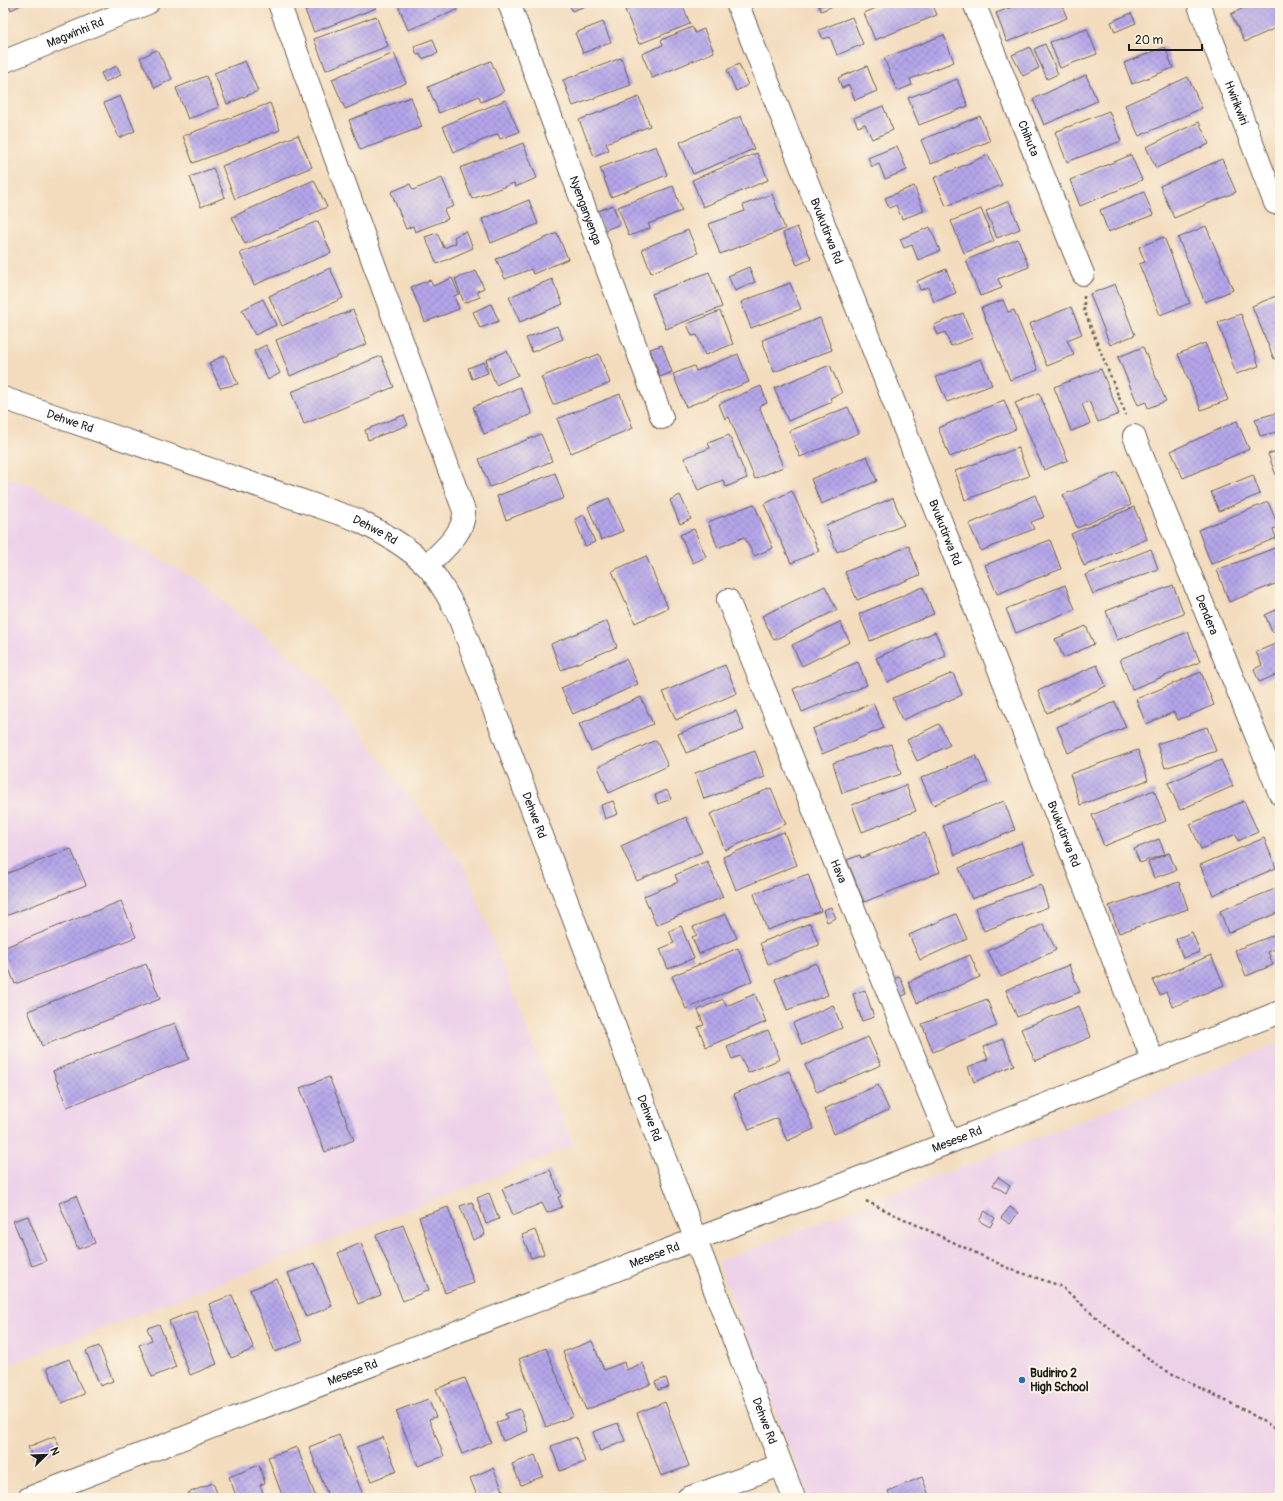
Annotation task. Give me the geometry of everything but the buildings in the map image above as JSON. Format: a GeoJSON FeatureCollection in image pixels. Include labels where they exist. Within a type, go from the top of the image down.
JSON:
{"type":"FeatureCollection","features":[{"type":"Feature","properties":{"kind":"street","name":"Magwinhi Rd"},"geometry":{"type":"LineString","coordinates":[[3,62],[148,3]]}},
{"type":"Feature","properties":{"kind":"street"},"geometry":{"type":"LineString","coordinates":[[279,3],[464,511],[463,521],[458,532],[427,566]]}},
{"type":"Feature","properties":{"kind":"street","name":"Nyenganyenga"},"geometry":{"type":"LineString","coordinates":[[509,3],[662,418]]}},
{"type":"Feature","properties":{"kind":"street","name":"Bvukutirwa Rd"},"geometry":{"type":"LineString","coordinates":[[737,3],[1153,1061]]}},
{"type":"Feature","properties":{"kind":"street","name":"Chihuta"},"geometry":{"type":"LineString","coordinates":[[974,3],[1083,274]]}},
{"type":"Feature","properties":{"kind":"street","name":"Hwirikwiri"},"geometry":{"type":"LineString","coordinates":[[1198,3],[1275,203]]}},
{"type":"Feature","properties":{"kind":"street","name":"Dehwe Rd"},"geometry":{"type":"LineString","coordinates":[[3,398],[355,519],[393,538],[427,566],[445,592],[456,612],[794,1498]]}},
{"type":"Feature","properties":{"kind":"street","name":"Dendera"},"geometry":{"type":"LineString","coordinates":[[1134,436],[1280,794]]}},
{"type":"Feature","properties":{"kind":"street","name":"Hava"},"geometry":{"type":"LineString","coordinates":[[728,600],[949,1142]]}},
{"type":"Feature","properties":{"kind":"street","name":"Mesese Rd"},"geometry":{"type":"LineString","coordinates":[[29,1498],[696,1239],[836,1187],[1280,1012]]}},
{"type":"Feature","properties":{"kind":"street"},"geometry":{"type":"LineString","coordinates":[[688,1498],[781,1465]]}},
{"type":"Feature","properties":{"kind":"path"},"geometry":{"type":"LineString","coordinates":[[1083,274],[1084,310],[1134,436]]}},
{"type":"Feature","properties":{"kind":"path"},"geometry":{"type":"LineString","coordinates":[[836,1187],[1010,1269],[1061,1286],[1099,1320],[1160,1368],[1248,1412],[1280,1432]]}},
{"type":"Feature","properties":{"kind":"shaded area"},"geometry":{"type":"Polygon","coordinates":[[[3,477],[30,485],[202,583],[317,679],[464,866],[573,1146],[3,1367],[3,477]]]}},
{"type":"Feature","properties":{"kind":"shaded area","name":"Budiriro 2 High School"},"geometry":{"type":"Polygon","coordinates":[[[1280,1043],[1280,1498],[809,1498],[718,1262],[1280,1043]]]}},
{"type":"Feature","properties":{"kind":"place","name":"Budiriro 2 High School"},"geometry":{"type":"Point","coordinates":[1022,1380]}}]}
